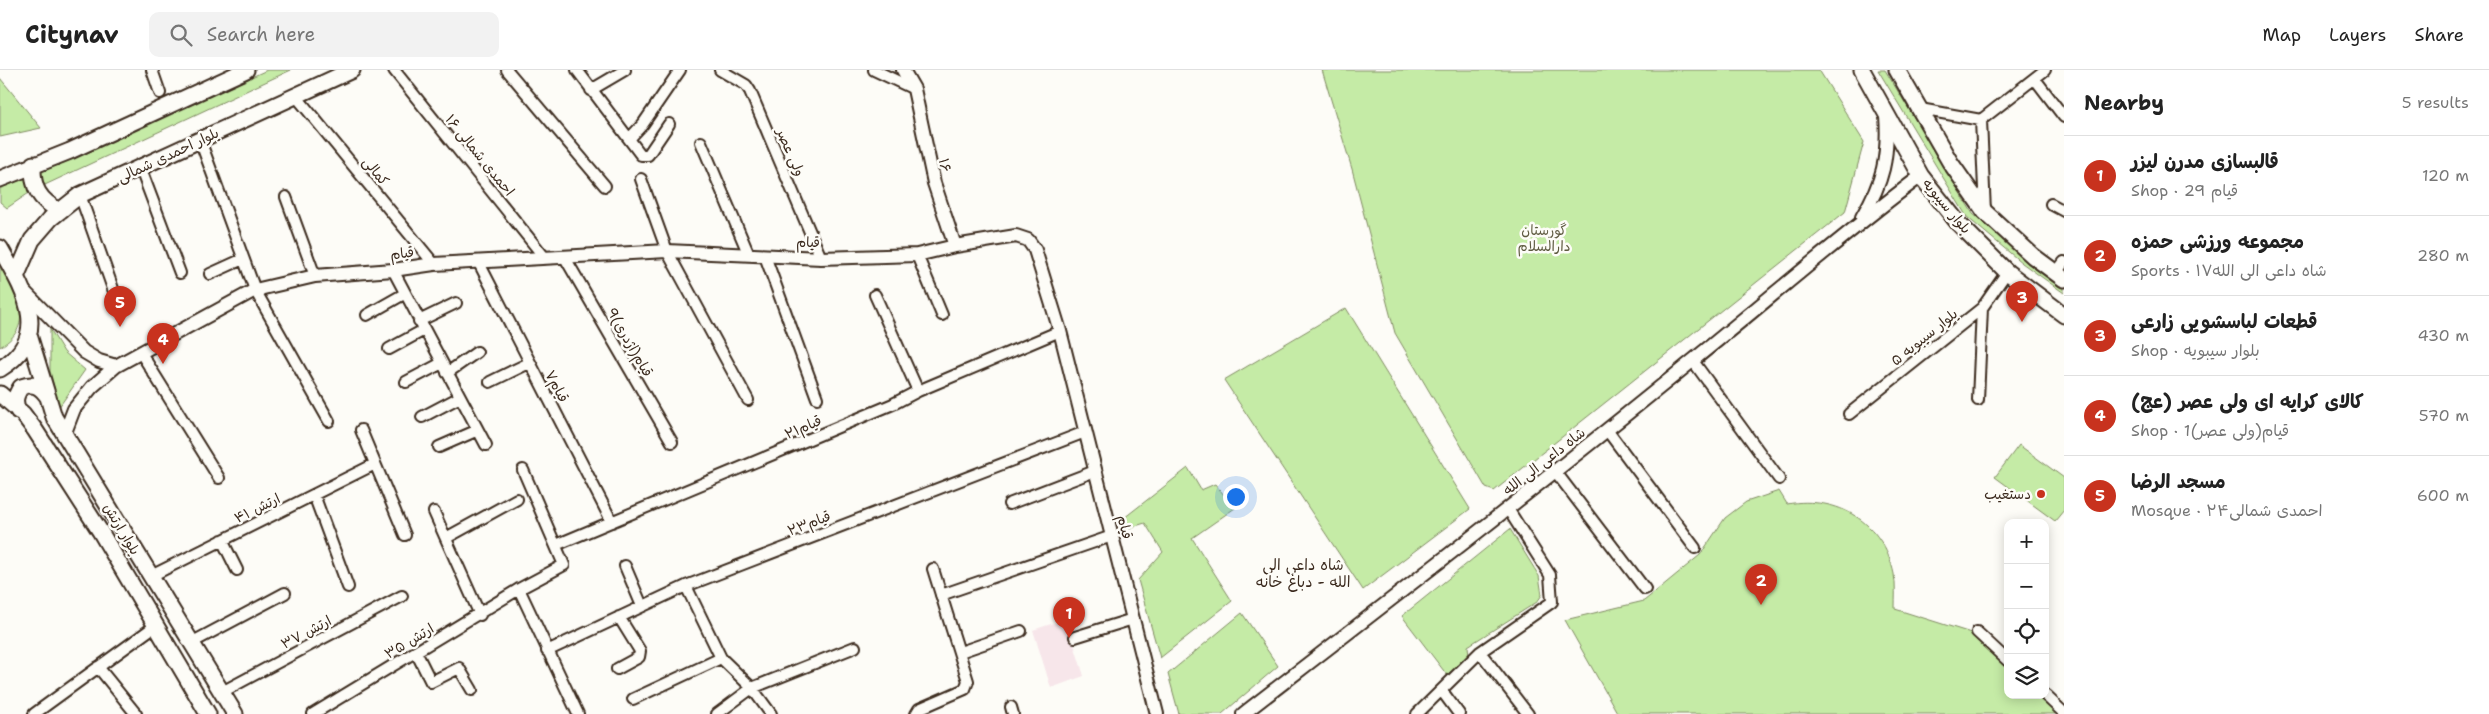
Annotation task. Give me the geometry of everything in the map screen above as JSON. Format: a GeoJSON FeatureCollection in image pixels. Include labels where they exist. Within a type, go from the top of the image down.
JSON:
{"type":"FeatureCollection","features":[{"type":"Feature","properties":{"kind":"main road"},"geometry":{"type":"LineString","coordinates":[[0,179],[33,164],[70,151],[246,70]]}},
{"type":"Feature","properties":{"kind":"main road","name":"بلوار احمدی شمالی"},"geometry":{"type":"LineString","coordinates":[[16,277],[32,240],[60,211],[80,195],[352,70]]}},
{"type":"Feature","properties":{"kind":"main road","name":"بلوار سیبویه"},"geometry":{"type":"LineString","coordinates":[[1862,70],[1921,176],[1960,224],[2007,272],[2064,315]]}},
{"type":"Feature","properties":{"kind":"main road","name":"بلوار سیبویه"},"geometry":{"type":"LineString","coordinates":[[1897,70],[1950,162],[1985,212],[2033,256],[2061,271]]}},
{"type":"Feature","properties":{"kind":"main road"},"geometry":{"type":"LineString","coordinates":[[33,164],[32,179],[37,193],[46,204],[60,211]]}},
{"type":"Feature","properties":{"kind":"main road"},"geometry":{"type":"LineString","coordinates":[[0,248],[24,291],[31,313],[29,335],[19,354],[0,369]]}},
{"type":"Feature","properties":{"kind":"main road","name":"بلوار ارتش"},"geometry":{"type":"LineString","coordinates":[[29,335],[54,417],[235,714]]}},
{"type":"Feature","properties":{"kind":"main road"},"geometry":{"type":"LineString","coordinates":[[18,410],[14,402],[17,393],[21,387],[28,384],[41,388],[49,399]]}},
{"type":"Feature","properties":{"kind":"main road","name":"بلوار ارتش"},"geometry":{"type":"LineString","coordinates":[[0,394],[18,410],[35,430],[100,531],[208,714]]}},
{"type":"Feature","properties":{"kind":"street"},"geometry":{"type":"LineString","coordinates":[[152,70],[160,93]]}},
{"type":"Feature","properties":{"kind":"street","name":"احمدی شمالی ۱۶"},"geometry":{"type":"LineString","coordinates":[[394,70],[545,258]]}},
{"type":"Feature","properties":{"kind":"street"},"geometry":{"type":"LineString","coordinates":[[507,70],[605,186]]}},
{"type":"Feature","properties":{"kind":"street"},"geometry":{"type":"LineString","coordinates":[[577,70],[641,155],[648,155],[669,124]]}},
{"type":"Feature","properties":{"kind":"street"},"geometry":{"type":"LineString","coordinates":[[592,90],[625,70]]}},
{"type":"Feature","properties":{"kind":"street"},"geometry":{"type":"LineString","coordinates":[[629,139],[643,124],[680,70]]}},
{"type":"Feature","properties":{"kind":"street","name":"ولی عصر"},"geometry":{"type":"LineString","coordinates":[[720,70],[746,85],[750,91],[821,258]]}},
{"type":"Feature","properties":{"kind":"street"},"geometry":{"type":"LineString","coordinates":[[874,70],[914,89]]}},
{"type":"Feature","properties":{"kind":"street","name":"۱۶"},"geometry":{"type":"LineString","coordinates":[[904,70],[914,89],[934,183],[955,246]]}},
{"type":"Feature","properties":{"kind":"street"},"geometry":{"type":"LineString","coordinates":[[1920,109],[1982,120],[2045,70]]}},
{"type":"Feature","properties":{"kind":"street"},"geometry":{"type":"LineString","coordinates":[[2035,79],[2064,117]]}},
{"type":"Feature","properties":{"kind":"street","name":"کمالی"},"geometry":{"type":"LineString","coordinates":[[296,96],[434,264]]}},
{"type":"Feature","properties":{"kind":"street"},"geometry":{"type":"LineString","coordinates":[[1858,224],[1874,197],[1884,167],[1888,145],[1886,111]]}},
{"type":"Feature","properties":{"kind":"street"},"geometry":{"type":"LineString","coordinates":[[1982,120],[1985,212]]}},
{"type":"Feature","properties":{"kind":"street"},"geometry":{"type":"LineString","coordinates":[[200,140],[255,290],[329,421]]}},
{"type":"Feature","properties":{"kind":"street"},"geometry":{"type":"LineString","coordinates":[[701,142],[749,255]]}},
{"type":"Feature","properties":{"kind":"street"},"geometry":{"type":"LineString","coordinates":[[140,167],[180,273]]}},
{"type":"Feature","properties":{"kind":"street","name":"شاه داعی الی الله"},"geometry":{"type":"LineString","coordinates":[[1243,714],[1508,509],[1693,361],[1858,224],[1921,176]]}},
{"type":"Feature","properties":{"kind":"street"},"geometry":{"type":"LineString","coordinates":[[641,179],[666,251],[748,400]]}},
{"type":"Feature","properties":{"kind":"street"},"geometry":{"type":"LineString","coordinates":[[80,195],[118,303]]}},
{"type":"Feature","properties":{"kind":"street"},"geometry":{"type":"LineString","coordinates":[[286,197],[315,276]]}},
{"type":"Feature","properties":{"kind":"street"},"geometry":{"type":"LineString","coordinates":[[2051,204],[2064,211]]}},
{"type":"Feature","properties":{"kind":"street","name":"قیام"},"geometry":{"type":"LineString","coordinates":[[64,435],[74,409],[92,388],[116,366],[255,290],[315,276],[393,270],[434,264],[666,251],[821,258],[917,255],[955,246],[1016,236],[1028,240],[1035,250],[1060,331],[1158,714]]}},
{"type":"Feature","properties":{"kind":"street"},"geometry":{"type":"LineString","coordinates":[[917,255],[942,315]]}},
{"type":"Feature","properties":{"kind":"street","name":"قیام(اژدری)9"},"geometry":{"type":"LineString","coordinates":[[564,256],[672,442]]}},
{"type":"Feature","properties":{"kind":"street"},"geometry":{"type":"LineString","coordinates":[[766,256],[817,398]]}},
{"type":"Feature","properties":{"kind":"street"},"geometry":{"type":"LineString","coordinates":[[210,274],[243,259]]}},
{"type":"Feature","properties":{"kind":"street","name":"قیام۷"},"geometry":{"type":"LineString","coordinates":[[478,263],[612,522]]}},
{"type":"Feature","properties":{"kind":"street"},"geometry":{"type":"LineString","coordinates":[[393,270],[421,326],[486,445]]}},
{"type":"Feature","properties":{"kind":"street","name":"بلوار سیبویه ۵"},"geometry":{"type":"LineString","coordinates":[[1849,414],[1982,308],[2007,272]]}},
{"type":"Feature","properties":{"kind":"street"},"geometry":{"type":"LineString","coordinates":[[24,291],[84,352],[99,362],[116,366]]}},
{"type":"Feature","properties":{"kind":"street"},"geometry":{"type":"LineString","coordinates":[[367,315],[404,294]]}},
{"type":"Feature","properties":{"kind":"street"},"geometry":{"type":"LineString","coordinates":[[875,295],[918,391]]}},
{"type":"Feature","properties":{"kind":"street"},"geometry":{"type":"LineString","coordinates":[[389,349],[456,303]]}},
{"type":"Feature","properties":{"kind":"street"},"geometry":{"type":"LineString","coordinates":[[1978,400],[1982,308]]}},
{"type":"Feature","properties":{"kind":"street","name":"قیام۲۱"},"geometry":{"type":"LineString","coordinates":[[556,545],[893,404],[918,391],[1060,331]]}},
{"type":"Feature","properties":{"kind":"street"},"geometry":{"type":"LineString","coordinates":[[447,373],[477,352]]}},
{"type":"Feature","properties":{"kind":"street"},"geometry":{"type":"LineString","coordinates":[[141,353],[218,478]]}},
{"type":"Feature","properties":{"kind":"street"},"geometry":{"type":"LineString","coordinates":[[1693,361],[1779,479]]}},
{"type":"Feature","properties":{"kind":"street"},"geometry":{"type":"LineString","coordinates":[[406,382],[442,363]]}},
{"type":"Feature","properties":{"kind":"street"},"geometry":{"type":"LineString","coordinates":[[490,382],[529,363]]}},
{"type":"Feature","properties":{"kind":"street"},"geometry":{"type":"LineString","coordinates":[[422,417],[460,397]]}},
{"type":"Feature","properties":{"kind":"street"},"geometry":{"type":"LineString","coordinates":[[361,430],[405,535]]}},
{"type":"Feature","properties":{"kind":"street"},"geometry":{"type":"LineString","coordinates":[[440,447],[478,430]]}},
{"type":"Feature","properties":{"kind":"street"},"geometry":{"type":"LineString","coordinates":[[1607,430],[1695,548]]}},
{"type":"Feature","properties":{"kind":"street","name":"قیام۲۳"},"geometry":{"type":"LineString","coordinates":[[547,651],[686,586],[1085,432]]}},
{"type":"Feature","properties":{"kind":"street","name":"ارتش ۴۱"},"geometry":{"type":"LineString","coordinates":[[150,576],[375,464]]}},
{"type":"Feature","properties":{"kind":"street"},"geometry":{"type":"LineString","coordinates":[[522,470],[556,545]]}},
{"type":"Feature","properties":{"kind":"street"},"geometry":{"type":"LineString","coordinates":[[1009,504],[1095,471]]}},
{"type":"Feature","properties":{"kind":"street"},"geometry":{"type":"LineString","coordinates":[[1555,471],[1645,590]]}},
{"type":"Feature","properties":{"kind":"street"},"geometry":{"type":"LineString","coordinates":[[314,494],[348,587]]}},
{"type":"Feature","properties":{"kind":"street"},"geometry":{"type":"LineString","coordinates":[[446,538],[517,499]]}},
{"type":"Feature","properties":{"kind":"street"},"geometry":{"type":"LineString","coordinates":[[1417,714],[1480,652],[1552,602],[1550,575],[1508,509]]}},
{"type":"Feature","properties":{"kind":"street"},"geometry":{"type":"LineString","coordinates":[[434,512],[480,615]]}},
{"type":"Feature","properties":{"kind":"street"},"geometry":{"type":"LineString","coordinates":[[941,595],[1112,536]]}},
{"type":"Feature","properties":{"kind":"street"},"geometry":{"type":"LineString","coordinates":[[222,540],[238,570]]}},
{"type":"Feature","properties":{"kind":"street","name":"ارتش ۳۵"},"geometry":{"type":"LineString","coordinates":[[313,714],[480,615],[518,589],[564,565],[556,545]]}},
{"type":"Feature","properties":{"kind":"street"},"geometry":{"type":"LineString","coordinates":[[625,566],[642,606]]}},
{"type":"Feature","properties":{"kind":"street"},"geometry":{"type":"LineString","coordinates":[[916,714],[919,709],[965,689],[968,681],[933,569]]}},
{"type":"Feature","properties":{"kind":"street"},"geometry":{"type":"LineString","coordinates":[[686,586],[721,658],[752,688],[771,714]]}},
{"type":"Feature","properties":{"kind":"street"},"geometry":{"type":"LineString","coordinates":[[518,589],[578,714]]}},
{"type":"Feature","properties":{"kind":"street"},"geometry":{"type":"LineString","coordinates":[[191,643],[286,593]]}},
{"type":"Feature","properties":{"kind":"street","name":"ارتش ۳۷"},"geometry":{"type":"LineString","coordinates":[[222,692],[402,596]]}},
{"type":"Feature","properties":{"kind":"street"},"geometry":{"type":"LineString","coordinates":[[617,669],[639,657],[640,651],[620,617]]}},
{"type":"Feature","properties":{"kind":"street"},"geometry":{"type":"LineString","coordinates":[[1075,637],[1133,619]]}},
{"type":"Feature","properties":{"kind":"street"},"geometry":{"type":"LineString","coordinates":[[34,714],[155,626]]}},
{"type":"Feature","properties":{"kind":"street"},"geometry":{"type":"LineString","coordinates":[[960,652],[1021,631]]}},
{"type":"Feature","properties":{"kind":"street"},"geometry":{"type":"LineString","coordinates":[[1977,632],[2004,657]]}},
{"type":"Feature","properties":{"kind":"street"},"geometry":{"type":"LineString","coordinates":[[717,714],[752,688],[855,647]]}},
{"type":"Feature","properties":{"kind":"street"},"geometry":{"type":"LineString","coordinates":[[416,652],[431,682],[460,668],[472,690]]}},
{"type":"Feature","properties":{"kind":"street"},"geometry":{"type":"LineString","coordinates":[[1480,652],[1528,714]]}},
{"type":"Feature","properties":{"kind":"street"},"geometry":{"type":"LineString","coordinates":[[633,699],[721,658]]}},
{"type":"Feature","properties":{"kind":"street"},"geometry":{"type":"LineString","coordinates":[[98,666],[136,714]]}},
{"type":"Feature","properties":{"kind":"street"},"geometry":{"type":"LineString","coordinates":[[1442,691],[1459,714]]}},
{"type":"Feature","properties":{"kind":"street"},"geometry":{"type":"LineString","coordinates":[[2049,699],[2064,713]]}},
{"type":"Feature","properties":{"kind":"shaded area"},"geometry":{"type":"Polygon","coordinates":[[[1066,619],[1084,676],[1051,688],[1033,630],[1066,619]]]}},
{"type":"Feature","properties":{"kind":"green space"},"geometry":{"type":"Polygon","coordinates":[[[267,70],[291,70],[32,191],[7,208],[0,202],[0,184],[58,165],[267,70]]]}},
{"type":"Feature","properties":{"kind":"green space","name":"گورستان دارالسلام"},"geometry":{"type":"Polygon","coordinates":[[[1322,70],[1819,70],[1864,142],[1845,212],[1494,491],[1486,488],[1395,333],[1352,169],[1322,70]]]}},
{"type":"Feature","properties":{"kind":"green space"},"geometry":{"type":"Polygon","coordinates":[[[1878,70],[1885,70],[1973,214],[2064,284],[2064,293],[2022,263],[1967,217],[1878,70]]]}},
{"type":"Feature","properties":{"kind":"green space"},"geometry":{"type":"Polygon","coordinates":[[[0,78],[41,128],[0,137],[0,78]]]}},
{"type":"Feature","properties":{"kind":"green space"},"geometry":{"type":"Polygon","coordinates":[[[0,263],[16,297],[20,318],[18,329],[0,347],[0,263]]]}},
{"type":"Feature","properties":{"kind":"green space"},"geometry":{"type":"Polygon","coordinates":[[[1346,308],[1470,509],[1363,590],[1224,380],[1346,308]]]}},
{"type":"Feature","properties":{"kind":"green space"},"geometry":{"type":"Polygon","coordinates":[[[50,329],[64,352],[85,370],[59,407],[50,371],[50,329]]]}},
{"type":"Feature","properties":{"kind":"green space","name":"دستغیب"},"geometry":{"type":"Polygon","coordinates":[[[2019,445],[2064,478],[2064,510],[2055,521],[1995,477],[2019,445]]]}},
{"type":"Feature","properties":{"kind":"green space"},"geometry":{"type":"Polygon","coordinates":[[[1188,468],[1201,490],[1215,484],[1235,508],[1192,538],[1232,601],[1160,658],[1138,580],[1163,552],[1145,523],[1126,529],[1124,518],[1188,468]]]}},
{"type":"Feature","properties":{"kind":"green space"},"geometry":{"type":"Polygon","coordinates":[[[1779,491],[1787,504],[1806,502],[1824,504],[1840,508],[1856,516],[1880,540],[1888,556],[1895,578],[1895,609],[1971,633],[2004,662],[2004,699],[2044,699],[2061,714],[1618,714],[1565,620],[1644,601],[1700,555],[1725,518],[1746,502],[1779,491]]]}},
{"type":"Feature","properties":{"kind":"green space"},"geometry":{"type":"Polygon","coordinates":[[[1510,529],[1539,576],[1542,595],[1537,602],[1468,646],[1469,656],[1447,675],[1402,616],[1510,529]]]}},
{"type":"Feature","properties":{"kind":"green space"},"geometry":{"type":"Polygon","coordinates":[[[1242,613],[1278,666],[1222,714],[1179,714],[1168,674],[1242,613]]]}},
{"type":"Feature","properties":{"kind":"place","name":"قطعات لباسشویی زارعی"},"geometry":{"type":"Point","coordinates":[2022,322]}},
{"type":"Feature","properties":{"kind":"place","name":"مسجد الرضا"},"geometry":{"type":"Point","coordinates":[120,327]}},
{"type":"Feature","properties":{"kind":"place","name":"کالای کرایه ای ولی عصر (عج)"},"geometry":{"type":"Point","coordinates":[163,364]}},
{"type":"Feature","properties":{"kind":"place","name":"دستغیب"},"geometry":{"type":"Point","coordinates":[2041,494]}},
{"type":"Feature","properties":{"kind":"place","name":"مجموعه ورزشی حمزه"},"geometry":{"type":"Point","coordinates":[1761,605]}},
{"type":"Feature","properties":{"kind":"place","name":"قالبسازی مدرن لیزر"},"geometry":{"type":"Point","coordinates":[1069,638]}},
{"type":"Feature","properties":{"kind":"district","name":"شاه داعی الی الله - دباغ خانه"},"geometry":{"type":"Point","coordinates":[1303,574]}}]}
